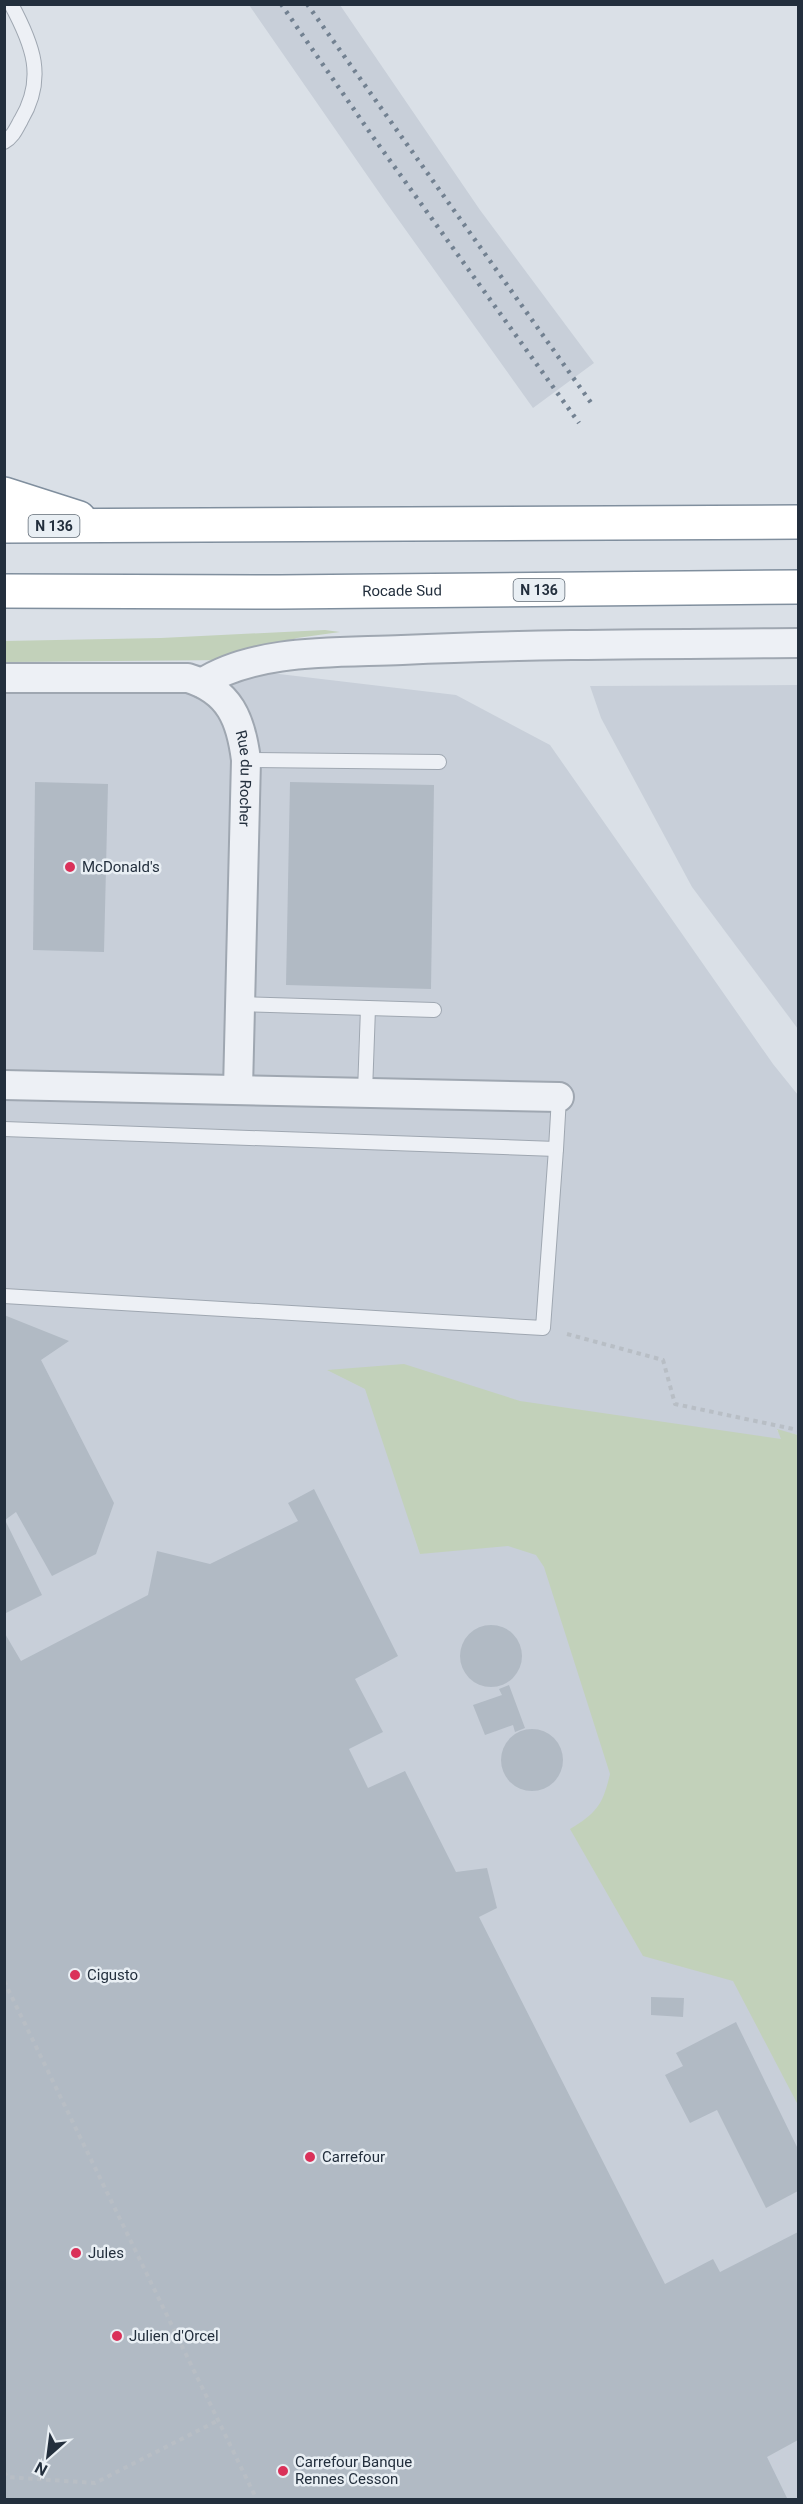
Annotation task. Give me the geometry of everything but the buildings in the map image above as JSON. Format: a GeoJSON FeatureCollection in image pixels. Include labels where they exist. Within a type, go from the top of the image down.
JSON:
{"type":"FeatureCollection","features":[{"type":"Feature","properties":{"kind":"highway"},"geometry":{"type":"LineString","coordinates":[[4,494],[103,526]]}},
{"type":"Feature","properties":{"kind":"highway","name":"N 136"},"geometry":{"type":"LineString","coordinates":[[4,526],[798,522]]}},
{"type":"Feature","properties":{"kind":"highway","name":"Rocade Sud"},"geometry":{"type":"LineString","coordinates":[[4,591],[279,592],[798,587]]}},
{"type":"Feature","properties":{"kind":"street"},"geometry":{"type":"LineString","coordinates":[[202,683],[215,674],[233,668],[284,656],[515,645],[798,643]]}},
{"type":"Feature","properties":{"kind":"street","name":"Rue du Rocher"},"geometry":{"type":"LineString","coordinates":[[4,678],[188,678],[202,683],[223,698],[236,715],[243,734],[246,760],[238,1089]]}},
{"type":"Feature","properties":{"kind":"street"},"geometry":{"type":"LineString","coordinates":[[4,1085],[558,1097]]}},
{"type":"Feature","properties":{"kind":"lane"},"geometry":{"type":"LineString","coordinates":[[4,142],[11,138],[30,105],[36,71],[27,34],[11,4]]}},
{"type":"Feature","properties":{"kind":"lane"},"geometry":{"type":"LineString","coordinates":[[246,760],[439,762]]}},
{"type":"Feature","properties":{"kind":"lane"},"geometry":{"type":"LineString","coordinates":[[240,1004],[434,1010]]}},
{"type":"Feature","properties":{"kind":"lane"},"geometry":{"type":"LineString","coordinates":[[365,1092],[368,1008]]}},
{"type":"Feature","properties":{"kind":"lane"},"geometry":{"type":"LineString","coordinates":[[4,1296],[543,1328],[558,1097]]}},
{"type":"Feature","properties":{"kind":"lane"},"geometry":{"type":"LineString","coordinates":[[4,1129],[556,1149]]}},
{"type":"Feature","properties":{"kind":"path"},"geometry":{"type":"LineString","coordinates":[[543,1328],[663,1360],[675,1404],[798,1430]]}},
{"type":"Feature","properties":{"kind":"path"},"geometry":{"type":"LineString","coordinates":[[4,1982],[257,2499]]}},
{"type":"Feature","properties":{"kind":"path"},"geometry":{"type":"LineString","coordinates":[[4,2472],[7,2477],[95,2483],[217,2421]]}},
{"type":"Feature","properties":{"kind":"shaded area"},"geometry":{"type":"Polygon","coordinates":[[[249,5],[340,5],[480,210],[594,363],[533,408],[249,5]]]}},
{"type":"Feature","properties":{"kind":"shaded area"},"geometry":{"type":"Polygon","coordinates":[[[5,661],[194,664],[456,695],[550,745],[773,1064],[798,1095],[798,1435],[777,1430],[798,1461],[798,2499],[5,2500],[5,661]]]}},
{"type":"Feature","properties":{"kind":"shaded area"},"geometry":{"type":"Polygon","coordinates":[[[798,685],[798,1029],[692,887],[601,718],[590,686],[798,685]]]}},
{"type":"Feature","properties":{"kind":"green space"},"geometry":{"type":"Polygon","coordinates":[[[325,630],[340,632],[297,638],[229,660],[5,662],[4,641],[161,638],[325,630]]]}},
{"type":"Feature","properties":{"kind":"green space"},"geometry":{"type":"Polygon","coordinates":[[[404,1364],[520,1401],[781,1439],[777,1429],[798,1435],[798,2105],[733,1981],[643,1956],[570,1829],[587,1818],[598,1807],[610,1774],[544,1567],[536,1555],[508,1546],[420,1554],[365,1389],[327,1370],[404,1364]]]}},
{"type":"Feature","properties":{"kind":"railway"},"geometry":{"type":"LineString","coordinates":[[281,4],[373,137],[579,423]]}},
{"type":"Feature","properties":{"kind":"railway"},"geometry":{"type":"LineString","coordinates":[[307,4],[594,407]]}},
{"type":"Feature","properties":{"kind":"place","name":"McDonald's"},"geometry":{"type":"Point","coordinates":[70,867]}},
{"type":"Feature","properties":{"kind":"place","name":"Cigusto"},"geometry":{"type":"Point","coordinates":[75,1975]}},
{"type":"Feature","properties":{"kind":"place","name":"Carrefour"},"geometry":{"type":"Point","coordinates":[310,2157]}},
{"type":"Feature","properties":{"kind":"place","name":"Jules"},"geometry":{"type":"Point","coordinates":[76,2253]}},
{"type":"Feature","properties":{"kind":"place","name":"Julien d'Orcel"},"geometry":{"type":"Point","coordinates":[117,2336]}},
{"type":"Feature","properties":{"kind":"place","name":"Carrefour Banque Rennes Cesson"},"geometry":{"type":"Point","coordinates":[283,2471]}}]}
